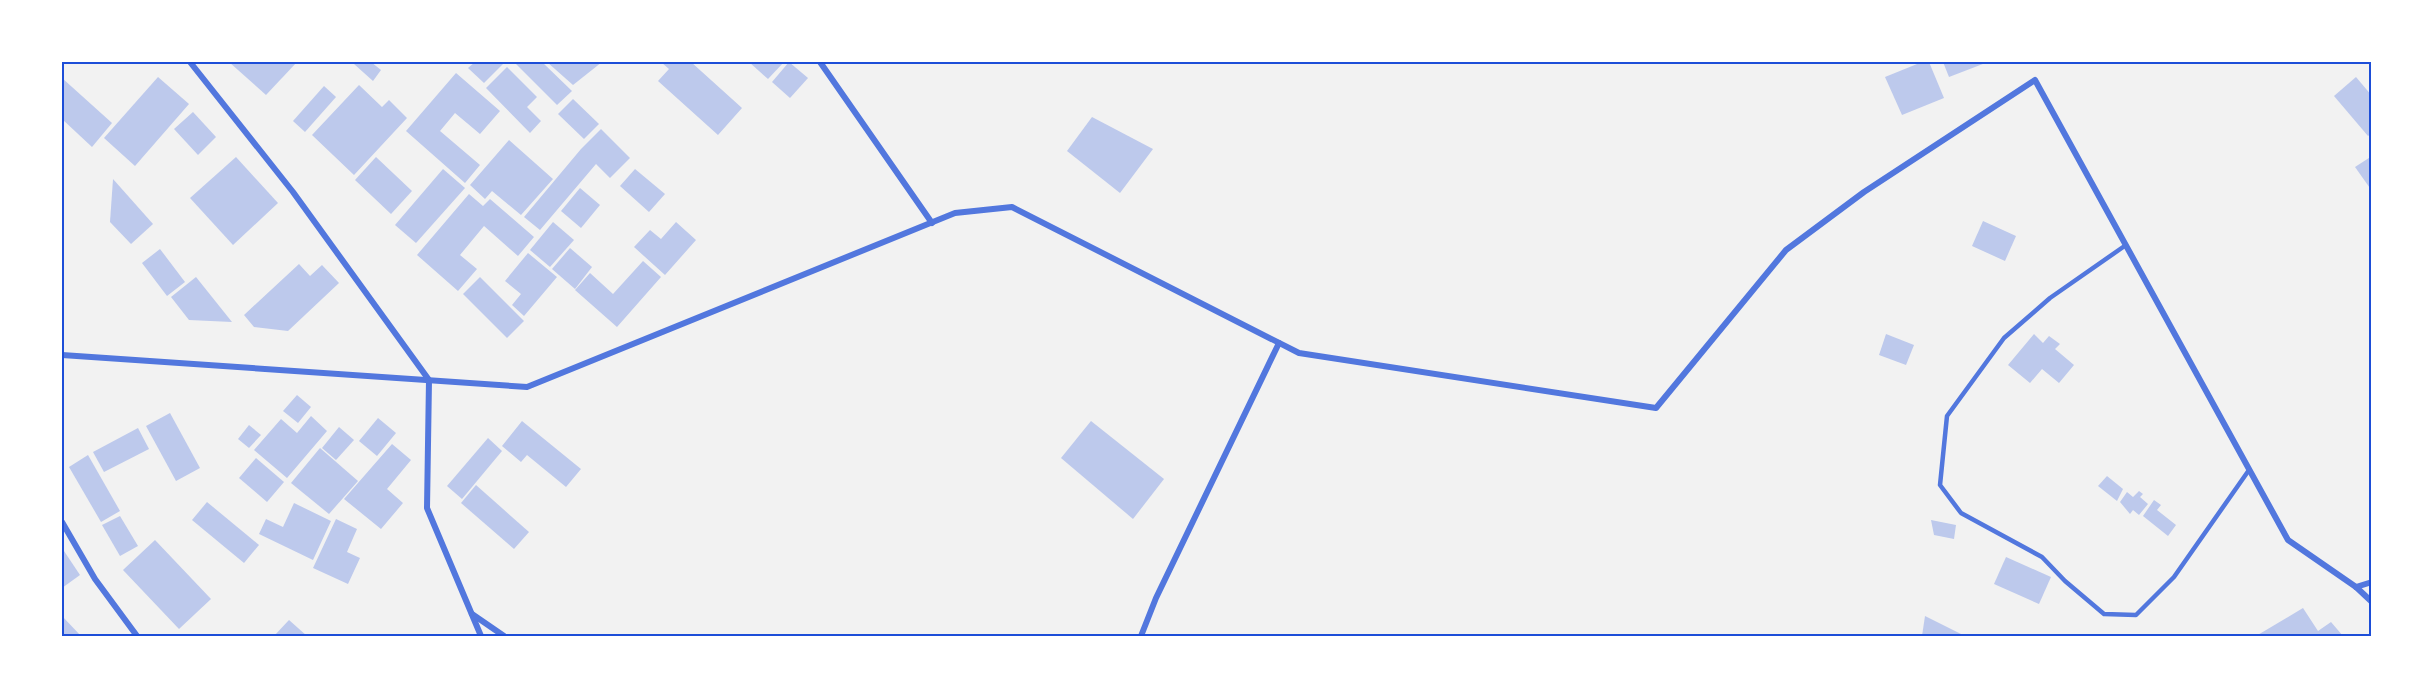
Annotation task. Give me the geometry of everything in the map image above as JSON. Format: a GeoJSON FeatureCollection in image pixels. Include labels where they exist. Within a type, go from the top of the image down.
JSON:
{"type":"FeatureCollection","features":[{"type":"Feature","properties":{"kind":"street"},"geometry":{"type":"LineString","coordinates":[[190,62],[293,192],[429,380],[427,508],[481,636]]}},
{"type":"Feature","properties":{"kind":"street"},"geometry":{"type":"LineString","coordinates":[[820,62],[932,223]]}},
{"type":"Feature","properties":{"kind":"street"},"geometry":{"type":"LineString","coordinates":[[62,355],[527,387],[955,213],[1012,207],[1299,353],[1656,408],[1786,250],[1864,192],[2035,80],[2288,540],[2356,587],[2372,602]]}},
{"type":"Feature","properties":{"kind":"street"},"geometry":{"type":"LineString","coordinates":[[1141,636],[1156,598],[1279,343]]}},
{"type":"Feature","properties":{"kind":"street"},"geometry":{"type":"LineString","coordinates":[[62,522],[95,579],[137,636]]}},
{"type":"Feature","properties":{"kind":"street"},"geometry":{"type":"LineString","coordinates":[[2356,587],[2372,582]]}},
{"type":"Feature","properties":{"kind":"street"},"geometry":{"type":"LineString","coordinates":[[472,614],[504,636]]}},
{"type":"Feature","properties":{"kind":"lane"},"geometry":{"type":"LineString","coordinates":[[2126,245],[2050,298],[2004,338],[1947,416],[1940,484],[1960,513],[2043,557],[2065,581],[2104,614],[2136,615],[2174,577],[2249,470]]}},
{"type":"Feature","properties":{"kind":"building"},"geometry":{"type":"Polygon","coordinates":[[[229,62],[297,62],[266,95],[229,62]]]}},
{"type":"Feature","properties":{"kind":"building"},"geometry":{"type":"Polygon","coordinates":[[[371,62],[381,70],[373,81],[354,64],[371,62]]]}},
{"type":"Feature","properties":{"kind":"building"},"geometry":{"type":"Polygon","coordinates":[[[475,62],[505,62],[484,83],[468,68],[475,62]]]}},
{"type":"Feature","properties":{"kind":"building"},"geometry":{"type":"Polygon","coordinates":[[[514,62],[542,62],[572,91],[557,105],[514,62]]]}},
{"type":"Feature","properties":{"kind":"building"},"geometry":{"type":"Polygon","coordinates":[[[547,62],[602,62],[573,85],[547,62]]]}},
{"type":"Feature","properties":{"kind":"building"},"geometry":{"type":"Polygon","coordinates":[[[661,62],[691,62],[742,108],[718,135],[658,81],[669,69],[661,62]]]}},
{"type":"Feature","properties":{"kind":"building"},"geometry":{"type":"Polygon","coordinates":[[[749,62],[784,62],[768,79],[749,62]]]}},
{"type":"Feature","properties":{"kind":"building"},"geometry":{"type":"Polygon","coordinates":[[[789,62],[808,78],[790,98],[772,82],[789,62]]]}},
{"type":"Feature","properties":{"kind":"building"},"geometry":{"type":"Polygon","coordinates":[[[1922,62],[1929,62],[1944,98],[1902,115],[1885,77],[1922,62]]]}},
{"type":"Feature","properties":{"kind":"building"},"geometry":{"type":"Polygon","coordinates":[[[1943,62],[1988,62],[1949,77],[1943,62]]]}},
{"type":"Feature","properties":{"kind":"building"},"geometry":{"type":"Polygon","coordinates":[[[507,67],[537,97],[527,107],[541,121],[530,133],[486,88],[507,67]]]}},
{"type":"Feature","properties":{"kind":"building"},"geometry":{"type":"Polygon","coordinates":[[[456,73],[500,111],[480,134],[455,113],[440,131],[480,165],[465,183],[406,131],[456,73]]]}},
{"type":"Feature","properties":{"kind":"building"},"geometry":{"type":"Polygon","coordinates":[[[158,77],[189,104],[135,166],[104,138],[158,77]]]}},
{"type":"Feature","properties":{"kind":"building"},"geometry":{"type":"Polygon","coordinates":[[[2356,77],[2372,96],[2372,133],[2368,136],[2334,96],[2356,77]]]}},
{"type":"Feature","properties":{"kind":"building"},"geometry":{"type":"Polygon","coordinates":[[[62,78],[112,123],[92,147],[62,119],[62,78]]]}},
{"type":"Feature","properties":{"kind":"building"},"geometry":{"type":"Polygon","coordinates":[[[359,85],[382,107],[389,100],[407,118],[354,175],[312,135],[359,85]]]}},
{"type":"Feature","properties":{"kind":"building"},"geometry":{"type":"Polygon","coordinates":[[[324,86],[336,97],[305,132],[293,121],[324,86]]]}},
{"type":"Feature","properties":{"kind":"building"},"geometry":{"type":"Polygon","coordinates":[[[573,99],[599,124],[584,139],[558,114],[573,99]]]}},
{"type":"Feature","properties":{"kind":"building"},"geometry":{"type":"Polygon","coordinates":[[[193,112],[216,137],[198,155],[174,129],[193,112]]]}},
{"type":"Feature","properties":{"kind":"building"},"geometry":{"type":"Polygon","coordinates":[[[1092,117],[1153,149],[1120,193],[1067,151],[1092,117]]]}},
{"type":"Feature","properties":{"kind":"building"},"geometry":{"type":"Polygon","coordinates":[[[601,129],[630,158],[610,178],[596,164],[540,230],[524,217],[581,149],[601,129]]]}},
{"type":"Feature","properties":{"kind":"building"},"geometry":{"type":"Polygon","coordinates":[[[509,140],[553,179],[521,215],[492,191],[485,199],[470,185],[509,140]]]}},
{"type":"Feature","properties":{"kind":"building"},"geometry":{"type":"Polygon","coordinates":[[[2372,156],[2372,191],[2355,167],[2372,156]]]}},
{"type":"Feature","properties":{"kind":"building"},"geometry":{"type":"Polygon","coordinates":[[[236,157],[278,203],[233,245],[190,198],[236,157]]]}},
{"type":"Feature","properties":{"kind":"building"},"geometry":{"type":"Polygon","coordinates":[[[376,157],[412,191],[391,214],[355,180],[376,157]]]}},
{"type":"Feature","properties":{"kind":"building"},"geometry":{"type":"Polygon","coordinates":[[[443,169],[465,188],[416,243],[395,225],[443,169]]]}},
{"type":"Feature","properties":{"kind":"building"},"geometry":{"type":"Polygon","coordinates":[[[635,169],[665,194],[649,212],[620,186],[635,169]]]}},
{"type":"Feature","properties":{"kind":"building"},"geometry":{"type":"Polygon","coordinates":[[[113,179],[153,224],[131,244],[110,222],[113,179]]]}},
{"type":"Feature","properties":{"kind":"building"},"geometry":{"type":"Polygon","coordinates":[[[580,188],[600,205],[581,228],[561,211],[580,188]]]}},
{"type":"Feature","properties":{"kind":"building"},"geometry":{"type":"Polygon","coordinates":[[[469,194],[483,206],[490,199],[534,237],[518,256],[484,226],[460,255],[477,269],[458,291],[417,255],[469,194]]]}},
{"type":"Feature","properties":{"kind":"building"},"geometry":{"type":"Polygon","coordinates":[[[1983,221],[2016,236],[2005,261],[1972,246],[1983,221]]]}},
{"type":"Feature","properties":{"kind":"building"},"geometry":{"type":"Polygon","coordinates":[[[553,222],[574,240],[550,267],[530,250],[553,222]]]}},
{"type":"Feature","properties":{"kind":"building"},"geometry":{"type":"Polygon","coordinates":[[[676,222],[696,240],[665,275],[634,247],[650,230],[661,239],[676,222]]]}},
{"type":"Feature","properties":{"kind":"building"},"geometry":{"type":"Polygon","coordinates":[[[570,248],[592,267],[575,289],[552,269],[570,248]]]}},
{"type":"Feature","properties":{"kind":"building"},"geometry":{"type":"Polygon","coordinates":[[[160,249],[185,282],[167,296],[142,263],[160,249]]]}},
{"type":"Feature","properties":{"kind":"building"},"geometry":{"type":"Polygon","coordinates":[[[528,253],[557,277],[524,316],[512,305],[521,294],[505,281],[528,253]]]}},
{"type":"Feature","properties":{"kind":"building"},"geometry":{"type":"Polygon","coordinates":[[[643,261],[661,277],[617,327],[575,290],[590,273],[613,294],[643,261]]]}},
{"type":"Feature","properties":{"kind":"building"},"geometry":{"type":"Polygon","coordinates":[[[299,264],[310,276],[322,265],[339,283],[288,331],[254,327],[244,315],[299,264]]]}},
{"type":"Feature","properties":{"kind":"building"},"geometry":{"type":"Polygon","coordinates":[[[196,277],[232,322],[189,320],[171,297],[196,277]]]}},
{"type":"Feature","properties":{"kind":"building"},"geometry":{"type":"Polygon","coordinates":[[[480,277],[524,321],[507,338],[463,294],[480,277]]]}},
{"type":"Feature","properties":{"kind":"building"},"geometry":{"type":"Polygon","coordinates":[[[1886,334],[1914,345],[1906,365],[1879,355],[1886,334]]]}},
{"type":"Feature","properties":{"kind":"building"},"geometry":{"type":"Polygon","coordinates":[[[2034,334],[2043,343],[2049,336],[2060,344],[2055,349],[2074,365],[2059,383],[2042,369],[2030,383],[2008,365],[2034,334]]]}},
{"type":"Feature","properties":{"kind":"building"},"geometry":{"type":"Polygon","coordinates":[[[297,395],[311,407],[298,423],[283,411],[297,395]]]}},
{"type":"Feature","properties":{"kind":"building"},"geometry":{"type":"Polygon","coordinates":[[[170,413],[200,468],[176,481],[146,426],[170,413]]]}},
{"type":"Feature","properties":{"kind":"building"},"geometry":{"type":"Polygon","coordinates":[[[311,416],[327,431],[287,478],[254,450],[281,419],[297,433],[311,416]]]}},
{"type":"Feature","properties":{"kind":"building"},"geometry":{"type":"Polygon","coordinates":[[[378,418],[396,433],[377,456],[359,441],[378,418]]]}},
{"type":"Feature","properties":{"kind":"building"},"geometry":{"type":"Polygon","coordinates":[[[522,421],[581,469],[566,487],[527,455],[521,462],[502,446],[522,421]]]}},
{"type":"Feature","properties":{"kind":"building"},"geometry":{"type":"Polygon","coordinates":[[[1091,421],[1164,479],[1133,519],[1061,458],[1091,421]]]}},
{"type":"Feature","properties":{"kind":"building"},"geometry":{"type":"Polygon","coordinates":[[[249,425],[261,435],[249,448],[238,439],[249,425]]]}},
{"type":"Feature","properties":{"kind":"building"},"geometry":{"type":"Polygon","coordinates":[[[339,427],[354,440],[336,460],[322,448],[339,427]]]}},
{"type":"Feature","properties":{"kind":"building"},"geometry":{"type":"Polygon","coordinates":[[[138,428],[149,449],[104,472],[93,452],[138,428]]]}},
{"type":"Feature","properties":{"kind":"building"},"geometry":{"type":"Polygon","coordinates":[[[488,438],[502,451],[462,499],[447,486],[488,438]]]}},
{"type":"Feature","properties":{"kind":"building"},"geometry":{"type":"Polygon","coordinates":[[[392,444],[411,460],[387,489],[403,503],[381,529],[344,499],[392,444]]]}},
{"type":"Feature","properties":{"kind":"building"},"geometry":{"type":"Polygon","coordinates":[[[320,448],[358,481],[329,514],[291,483],[320,448]]]}},
{"type":"Feature","properties":{"kind":"building"},"geometry":{"type":"Polygon","coordinates":[[[88,455],[120,511],[101,522],[69,467],[88,455]]]}},
{"type":"Feature","properties":{"kind":"building"},"geometry":{"type":"Polygon","coordinates":[[[256,458],[284,482],[267,502],[239,478],[256,458]]]}},
{"type":"Feature","properties":{"kind":"building"},"geometry":{"type":"Polygon","coordinates":[[[2107,476],[2123,489],[2117,501],[2098,486],[2107,476]]]}},
{"type":"Feature","properties":{"kind":"building"},"geometry":{"type":"Polygon","coordinates":[[[476,485],[529,532],[514,549],[461,503],[476,485]]]}},
{"type":"Feature","properties":{"kind":"building"},"geometry":{"type":"Polygon","coordinates":[[[2139,491],[2143,494],[2140,497],[2148,504],[2139,515],[2133,510],[2130,514],[2120,502],[2127,492],[2133,497],[2139,491]]]}},
{"type":"Feature","properties":{"kind":"building"},"geometry":{"type":"Polygon","coordinates":[[[2154,500],[2161,505],[2157,510],[2176,525],[2168,536],[2143,516],[2154,500]]]}},
{"type":"Feature","properties":{"kind":"building"},"geometry":{"type":"Polygon","coordinates":[[[207,502],[259,545],[244,563],[192,520],[207,502]]]}},
{"type":"Feature","properties":{"kind":"building"},"geometry":{"type":"Polygon","coordinates":[[[294,503],[331,521],[313,560],[259,534],[266,519],[283,527],[294,503]]]}},
{"type":"Feature","properties":{"kind":"building"},"geometry":{"type":"Polygon","coordinates":[[[120,516],[138,546],[120,556],[102,525],[120,516]]]}},
{"type":"Feature","properties":{"kind":"building"},"geometry":{"type":"Polygon","coordinates":[[[336,519],[357,529],[347,552],[360,558],[348,584],[313,568],[336,519]]]}},
{"type":"Feature","properties":{"kind":"building"},"geometry":{"type":"Polygon","coordinates":[[[1931,520],[1956,525],[1954,539],[1934,535],[1931,520]]]}},
{"type":"Feature","properties":{"kind":"building"},"geometry":{"type":"Polygon","coordinates":[[[155,540],[211,599],[179,629],[123,570],[155,540]]]}},
{"type":"Feature","properties":{"kind":"building"},"geometry":{"type":"Polygon","coordinates":[[[62,548],[80,575],[62,588],[62,548]]]}},
{"type":"Feature","properties":{"kind":"building"},"geometry":{"type":"Polygon","coordinates":[[[2006,557],[2051,577],[2039,604],[1994,584],[2006,557]]]}},
{"type":"Feature","properties":{"kind":"building"},"geometry":{"type":"Polygon","coordinates":[[[2303,608],[2318,631],[2331,622],[2343,636],[2256,636],[2303,608]]]}},
{"type":"Feature","properties":{"kind":"building"},"geometry":{"type":"Polygon","coordinates":[[[62,616],[81,636],[62,636],[62,616]]]}},
{"type":"Feature","properties":{"kind":"building"},"geometry":{"type":"Polygon","coordinates":[[[1925,616],[1965,636],[1922,636],[1925,616]]]}},
{"type":"Feature","properties":{"kind":"building"},"geometry":{"type":"Polygon","coordinates":[[[289,620],[307,636],[274,636],[289,620]]]}}]}
